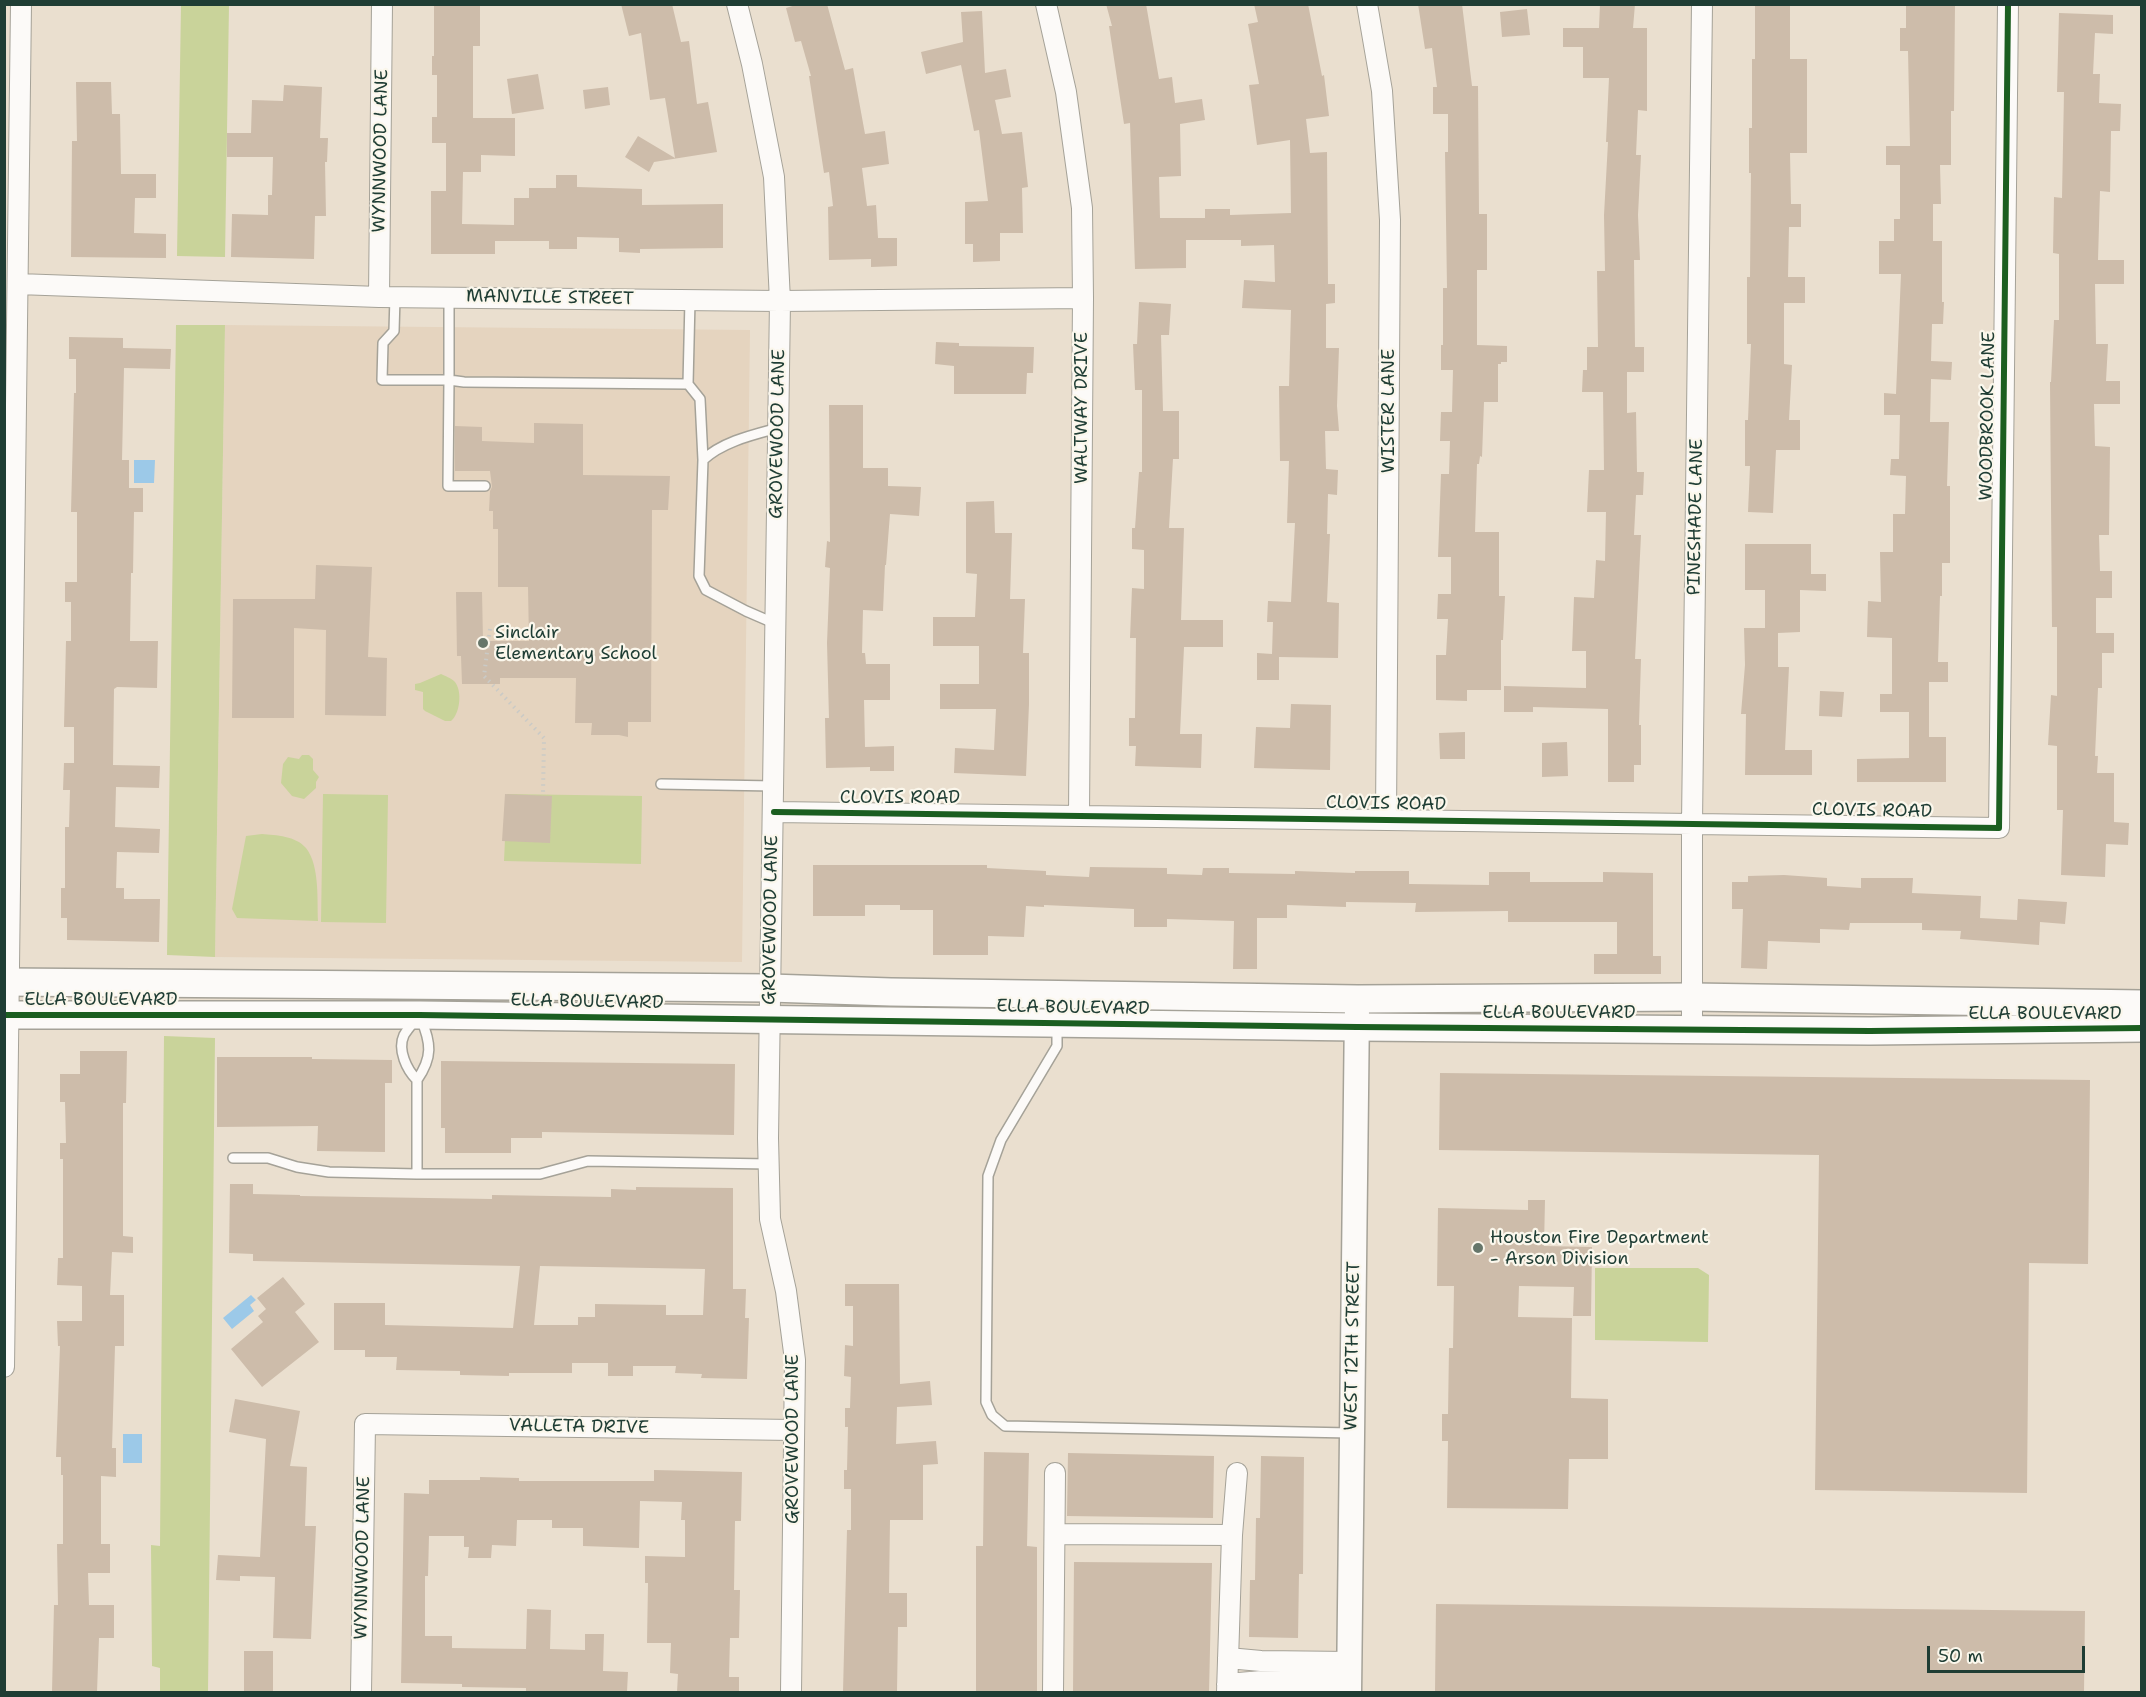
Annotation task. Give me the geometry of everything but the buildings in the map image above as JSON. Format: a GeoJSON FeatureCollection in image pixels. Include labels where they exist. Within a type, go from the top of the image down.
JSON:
{"type":"FeatureCollection","features":[{"type":"Feature","properties":{"kind":"main road","name":"ELLA BOULEVARD"},"geometry":{"type":"LineString","coordinates":[[7,982],[770,988],[1358,999],[1693,997],[2142,1004]]}},
{"type":"Feature","properties":{"kind":"main road"},"geometry":{"type":"LineString","coordinates":[[419,1015],[420,985]]}},
{"type":"Feature","properties":{"kind":"main road","name":"ELLA BOULEVARD"},"geometry":{"type":"LineString","coordinates":[[7,1015],[419,1015],[1870,1031],[2142,1028]]}},
{"type":"Feature","properties":{"kind":"street"},"geometry":{"type":"LineString","coordinates":[[4,1367],[7,982],[21,4]]}},
{"type":"Feature","properties":{"kind":"street","name":"WYNNWOOD LANE"},"geometry":{"type":"LineString","coordinates":[[382,4],[387,297]]}},
{"type":"Feature","properties":{"kind":"street","name":"GROVEWOOD LANE"},"geometry":{"type":"LineString","coordinates":[[737,4],[752,64],[774,177],[780,301],[769,1164],[770,1219],[786,1291],[795,1360],[790,1692]]}},
{"type":"Feature","properties":{"kind":"street","name":"WALTWAY DRIVE"},"geometry":{"type":"LineString","coordinates":[[1046,4],[1065,92],[1082,208],[1079,814]]}},
{"type":"Feature","properties":{"kind":"street","name":"WISTER LANE"},"geometry":{"type":"LineString","coordinates":[[1367,4],[1383,91],[1390,220],[1386,819]]}},
{"type":"Feature","properties":{"kind":"street","name":"PINESHADE LANE"},"geometry":{"type":"LineString","coordinates":[[1692,1029],[1692,823],[1702,4]]}},
{"type":"Feature","properties":{"kind":"street","name":"WOODBROOK LANE"},"geometry":{"type":"LineString","coordinates":[[1999,828],[2008,4]]}},
{"type":"Feature","properties":{"kind":"street","name":"MANVILLE STREET"},"geometry":{"type":"LineString","coordinates":[[18,284],[387,297],[780,301],[1083,298]]}},
{"type":"Feature","properties":{"kind":"street","name":"CLOVIS ROAD"},"geometry":{"type":"LineString","coordinates":[[774,812],[1079,814],[1999,828]]}},
{"type":"Feature","properties":{"kind":"street","name":"WEST 12TH STREET"},"geometry":{"type":"LineString","coordinates":[[1349,1678],[1358,999]]}},
{"type":"Feature","properties":{"kind":"street","name":"WYNNWOOD LANE"},"geometry":{"type":"LineString","coordinates":[[361,1692],[365,1424]]}},
{"type":"Feature","properties":{"kind":"street","name":"VALLETA DRIVE"},"geometry":{"type":"LineString","coordinates":[[365,1424],[793,1430]]}},
{"type":"Feature","properties":{"kind":"street"},"geometry":{"type":"LineString","coordinates":[[1053,1692],[1055,1473]]}},
{"type":"Feature","properties":{"kind":"street"},"geometry":{"type":"LineString","coordinates":[[1237,1473],[1232,1535],[1227,1688],[1262,1681],[1349,1678]]}},
{"type":"Feature","properties":{"kind":"street"},"geometry":{"type":"LineString","coordinates":[[1055,1534],[1232,1535]]}},
{"type":"Feature","properties":{"kind":"street"},"geometry":{"type":"LineString","coordinates":[[1228,1658],[1261,1661],[1349,1678]]}},
{"type":"Feature","properties":{"kind":"lane"},"geometry":{"type":"LineString","coordinates":[[387,297],[394,331],[383,343],[382,380],[688,384]]}},
{"type":"Feature","properties":{"kind":"lane"},"geometry":{"type":"LineString","coordinates":[[449,297],[448,486],[485,486]]}},
{"type":"Feature","properties":{"kind":"lane"},"geometry":{"type":"LineString","coordinates":[[690,300],[688,384],[700,399],[703,460],[699,576],[706,590],[776,624]]}},
{"type":"Feature","properties":{"kind":"lane"},"geometry":{"type":"LineString","coordinates":[[703,460],[712,452],[747,437],[778,428]]}},
{"type":"Feature","properties":{"kind":"lane"},"geometry":{"type":"LineString","coordinates":[[661,784],[774,786]]}},
{"type":"Feature","properties":{"kind":"lane"},"geometry":{"type":"LineString","coordinates":[[417,1080],[407,1070],[403,1053],[403,1037],[419,1015],[429,1037],[425,1069],[417,1080],[417,1174]]}},
{"type":"Feature","properties":{"kind":"lane"},"geometry":{"type":"LineString","coordinates":[[1057,1023],[1057,1046],[1001,1140],[988,1176],[986,1402],[992,1415],[1005,1426],[1352,1433]]}},
{"type":"Feature","properties":{"kind":"lane"},"geometry":{"type":"LineString","coordinates":[[233,1158],[268,1158],[297,1167],[329,1172],[417,1174],[540,1174],[588,1161],[769,1164]]}},
{"type":"Feature","properties":{"kind":"path"},"geometry":{"type":"LineString","coordinates":[[490,630],[484,676],[544,738],[543,795]]}},
{"type":"Feature","properties":{"kind":"shaded area","name":"Sinclair Elementary School"},"geometry":{"type":"Polygon","coordinates":[[[225,325],[750,330],[742,962],[215,957],[225,325]]]}},
{"type":"Feature","properties":{"kind":"green space"},"geometry":{"type":"Polygon","coordinates":[[[181,5],[229,5],[225,257],[177,256],[181,5]]]}},
{"type":"Feature","properties":{"kind":"green space"},"geometry":{"type":"Polygon","coordinates":[[[176,325],[225,325],[215,957],[167,955],[176,325]]]}},
{"type":"Feature","properties":{"kind":"green space"},"geometry":{"type":"Polygon","coordinates":[[[441,674],[454,681],[459,690],[457,713],[451,721],[445,721],[425,711],[423,692],[415,690],[415,684],[441,674]]]}},
{"type":"Feature","properties":{"kind":"green space"},"geometry":{"type":"Polygon","coordinates":[[[302,755],[309,755],[313,759],[313,770],[319,777],[316,788],[304,799],[292,796],[281,783],[283,764],[288,757],[299,759],[302,755]]]}},
{"type":"Feature","properties":{"kind":"green space"},"geometry":{"type":"Polygon","coordinates":[[[323,794],[388,795],[386,923],[321,922],[323,794]]]}},
{"type":"Feature","properties":{"kind":"green space"},"geometry":{"type":"Polygon","coordinates":[[[507,794],[642,796],[641,864],[504,861],[507,794]]]}},
{"type":"Feature","properties":{"kind":"green space"},"geometry":{"type":"Polygon","coordinates":[[[262,834],[291,839],[306,848],[316,873],[318,921],[237,918],[232,909],[246,836],[262,834]]]}},
{"type":"Feature","properties":{"kind":"green space"},"geometry":{"type":"Polygon","coordinates":[[[164,1036],[215,1038],[208,1692],[160,1692],[160,1668],[152,1666],[151,1545],[160,1546],[164,1036]]]}},
{"type":"Feature","properties":{"kind":"green space"},"geometry":{"type":"Polygon","coordinates":[[[1595,1268],[1698,1268],[1709,1275],[1708,1342],[1595,1340],[1595,1268]]]}},
{"type":"Feature","properties":{"kind":"water"},"geometry":{"type":"Polygon","coordinates":[[[134,460],[155,460],[154,483],[134,483],[134,460]]]}},
{"type":"Feature","properties":{"kind":"water"},"geometry":{"type":"Polygon","coordinates":[[[251,1295],[256,1300],[250,1305],[254,1311],[232,1329],[223,1318],[251,1295]]]}},
{"type":"Feature","properties":{"kind":"water"},"geometry":{"type":"Polygon","coordinates":[[[123,1434],[142,1434],[142,1463],[123,1463],[123,1434]]]}},
{"type":"Feature","properties":{"kind":"cycle path"},"geometry":{"type":"LineString","coordinates":[[774,812],[1999,828],[2008,4]]}},
{"type":"Feature","properties":{"kind":"cycle path"},"geometry":{"type":"LineString","coordinates":[[4,1015],[419,1015],[1870,1031],[2142,1028]]}},
{"type":"Feature","properties":{"kind":"place","name":"Sinclair Elementary School"},"geometry":{"type":"Point","coordinates":[483,643]}},
{"type":"Feature","properties":{"kind":"place","name":"Houston Fire Department - Arson Division"},"geometry":{"type":"Point","coordinates":[1478,1248]}}]}
